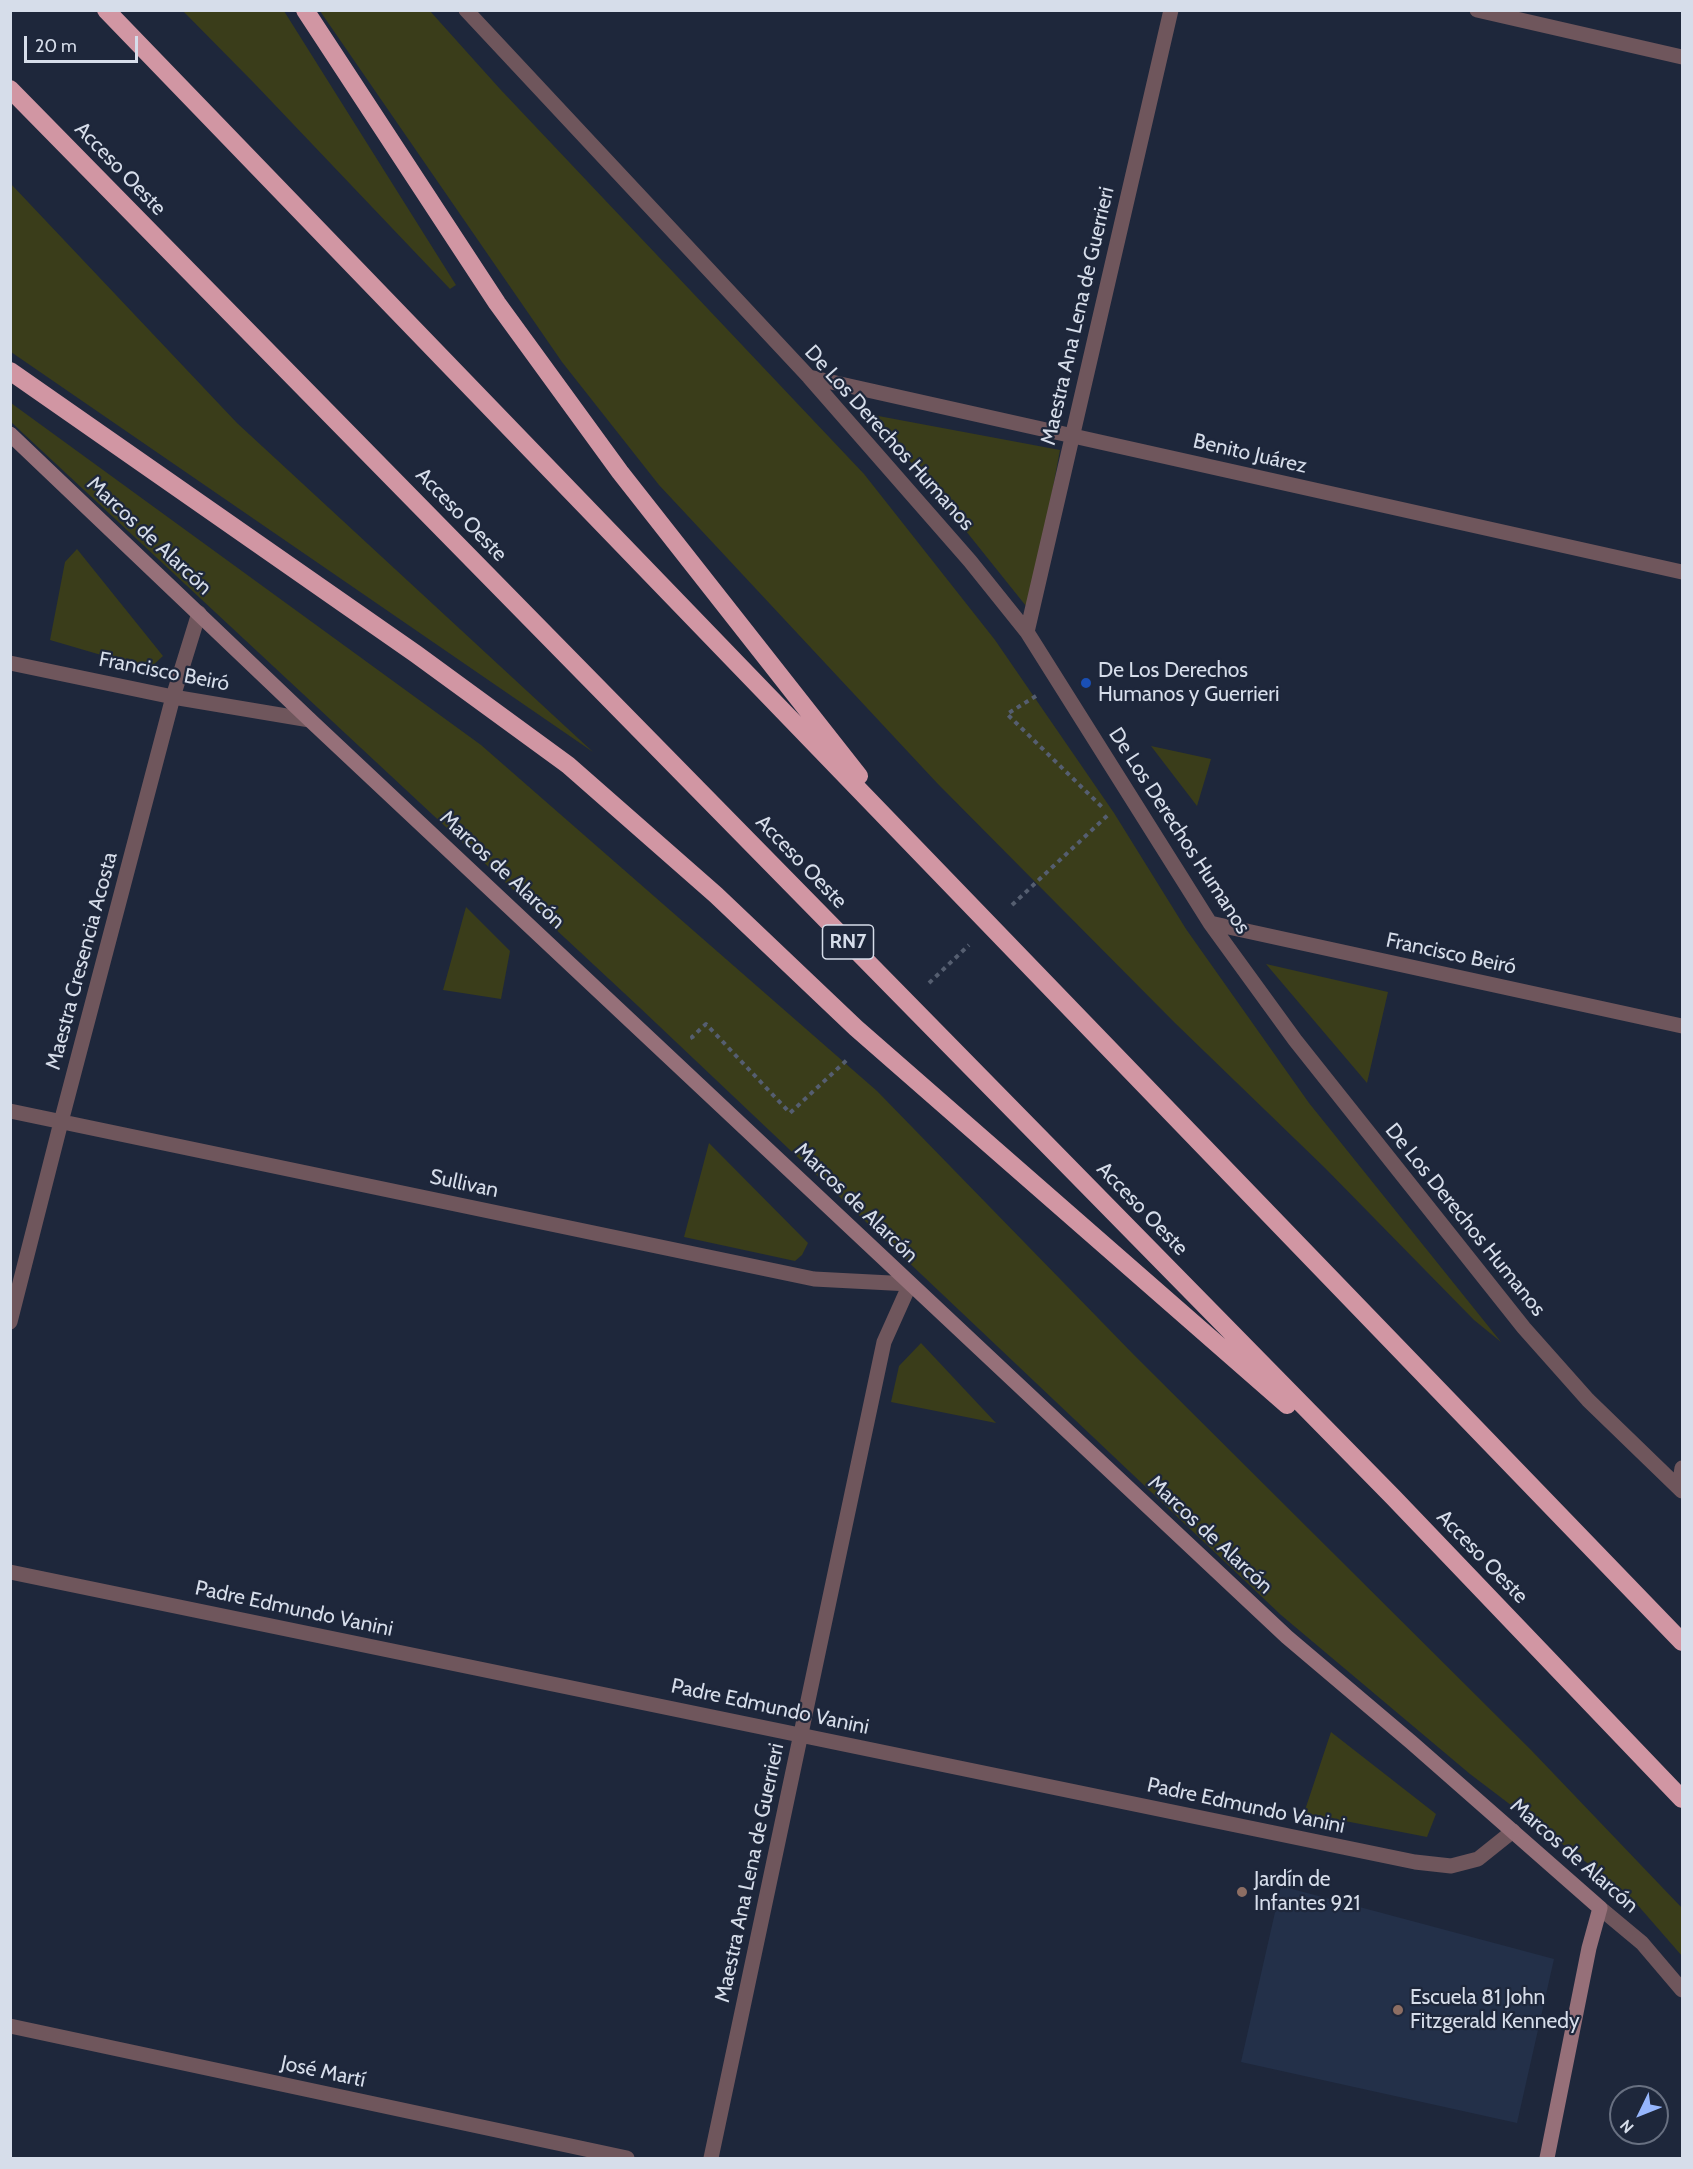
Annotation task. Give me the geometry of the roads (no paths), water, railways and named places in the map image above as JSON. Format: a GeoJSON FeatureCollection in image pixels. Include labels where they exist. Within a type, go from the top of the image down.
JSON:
{"type":"FeatureCollection","features":[{"type":"Feature","properties":{"kind":"highway"},"geometry":{"type":"LineString","coordinates":[[106,10],[1683,1642]]}},
{"type":"Feature","properties":{"kind":"highway"},"geometry":{"type":"LineString","coordinates":[[304,10],[504,313],[620,472],[921,855]]}},
{"type":"Feature","properties":{"kind":"highway","name":"Acceso Oeste"},"geometry":{"type":"LineString","coordinates":[[10,88],[1393,1497],[1683,1799]]}},
{"type":"Feature","properties":{"kind":"highway"},"geometry":{"type":"LineString","coordinates":[[10,371],[416,654],[568,765],[716,894],[855,1028],[1393,1497]]}},
{"type":"Feature","properties":{"kind":"street","name":"De Los Derechos Humanos"},"geometry":{"type":"LineString","coordinates":[[466,10],[809,377],[920,502],[1027,632],[1210,923],[1295,1040],[1524,1328],[1588,1400],[1681,1489]]}},
{"type":"Feature","properties":{"kind":"street","name":"Maestra Ana Lena de Guerrieri"},"geometry":{"type":"LineString","coordinates":[[1027,632],[1171,10]]}},
{"type":"Feature","properties":{"kind":"street"},"geometry":{"type":"LineString","coordinates":[[1477,10],[1683,57]]}},
{"type":"Feature","properties":{"kind":"street","name":"Benito Juárez"},"geometry":{"type":"LineString","coordinates":[[809,377],[1683,572]]}},
{"type":"Feature","properties":{"kind":"street","name":"Marcos de Alarcón"},"geometry":{"type":"LineString","coordinates":[[10,434],[310,720],[1287,1637],[1642,1944],[1683,1990]]}},
{"type":"Feature","properties":{"kind":"street","name":"Maestra Cresencia Acosta"},"geometry":{"type":"LineString","coordinates":[[10,1322],[173,697],[199,613]]}},
{"type":"Feature","properties":{"kind":"street","name":"Francisco Beiró"},"geometry":{"type":"LineString","coordinates":[[10,663],[173,697],[310,720]]}},
{"type":"Feature","properties":{"kind":"street","name":"Francisco Beiró"},"geometry":{"type":"LineString","coordinates":[[1210,923],[1683,1026]]}},
{"type":"Feature","properties":{"kind":"street","name":"Sullivan"},"geometry":{"type":"LineString","coordinates":[[10,1111],[814,1279],[910,1284]]}},
{"type":"Feature","properties":{"kind":"street","name":"Maestra Ana Lena de Guerrieri"},"geometry":{"type":"LineString","coordinates":[[711,2158],[884,1342],[910,1284]]}},
{"type":"Feature","properties":{"kind":"street"},"geometry":{"type":"LineString","coordinates":[[1681,1489],[1683,1468]]}},
{"type":"Feature","properties":{"kind":"street","name":"Padre Edmundo Vanini"},"geometry":{"type":"LineString","coordinates":[[10,1572],[1415,1862],[1451,1866],[1478,1859],[1513,1832]]}},
{"type":"Feature","properties":{"kind":"street"},"geometry":{"type":"LineString","coordinates":[[1547,2158],[1589,1948],[1600,1908]]}},
{"type":"Feature","properties":{"kind":"street","name":"José Martí"},"geometry":{"type":"LineString","coordinates":[[10,2026],[627,2158]]}},
{"type":"Feature","properties":{"kind":"place","name":"De Los Derechos Humanos y Guerrieri"},"geometry":{"type":"Point","coordinates":[1086,683]}},
{"type":"Feature","properties":{"kind":"place","name":"Jardín de Infantes 921"},"geometry":{"type":"Point","coordinates":[1242,1892]}},
{"type":"Feature","properties":{"kind":"place","name":"Escuela 81 John Fitzgerald Kennedy"},"geometry":{"type":"Point","coordinates":[1398,2010]}}]}
